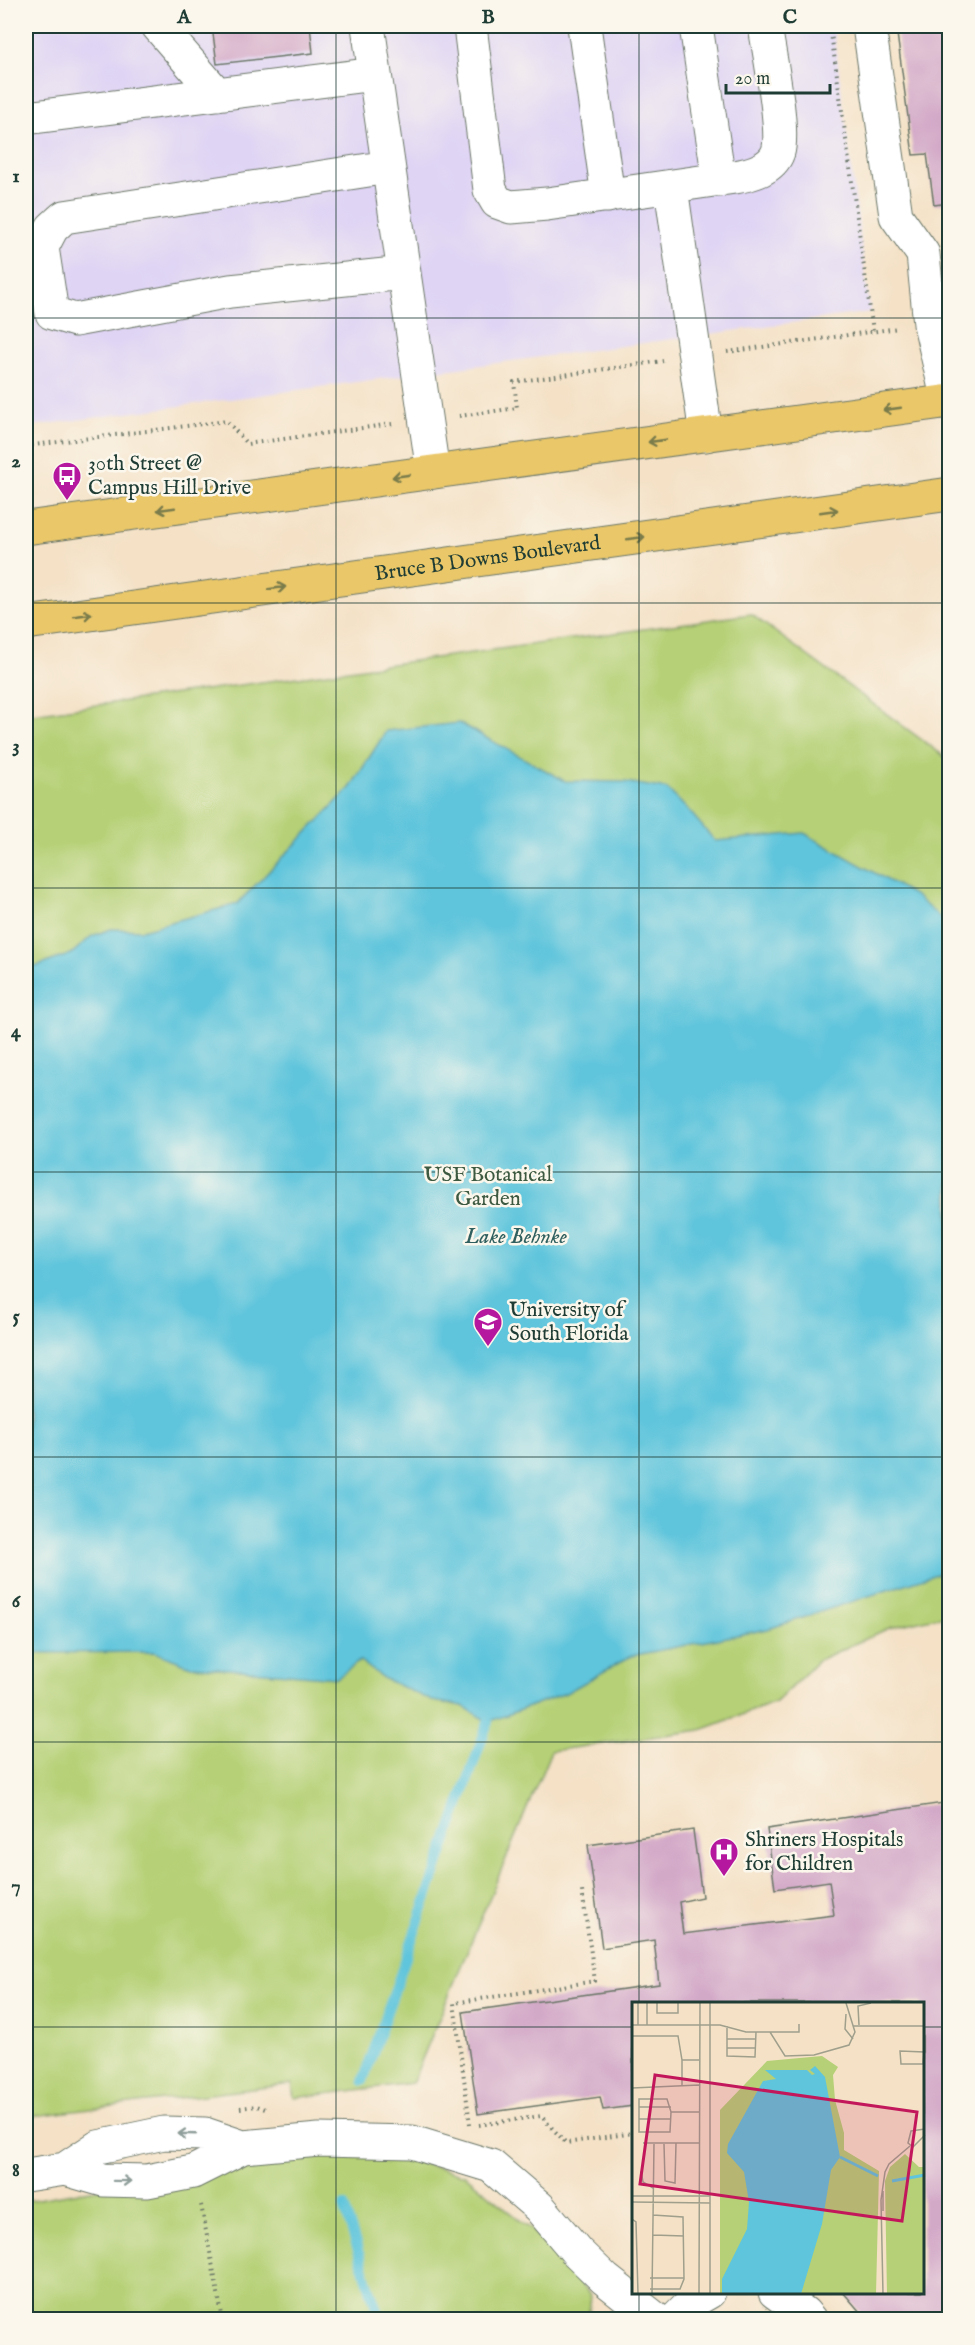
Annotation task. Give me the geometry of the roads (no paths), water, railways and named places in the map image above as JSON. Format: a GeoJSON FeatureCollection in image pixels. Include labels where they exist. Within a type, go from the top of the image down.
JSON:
{"type":"FeatureCollection","features":[{"type":"Feature","properties":{"kind":"main road"},"geometry":{"type":"LineString","coordinates":[[26,528],[949,401]]}},
{"type":"Feature","properties":{"kind":"main road","name":"Bruce B Downs Boulevard"},"geometry":{"type":"LineString","coordinates":[[26,623],[950,494]]}},
{"type":"Feature","properties":{"kind":"street"},"geometry":{"type":"LineString","coordinates":[[158,26],[217,94]]}},
{"type":"Feature","properties":{"kind":"street"},"geometry":{"type":"LineString","coordinates":[[368,26],[434,472]]}},
{"type":"Feature","properties":{"kind":"street"},"geometry":{"type":"LineString","coordinates":[[470,26],[490,190],[497,202],[510,207],[719,180],[752,174],[766,167],[777,153],[780,133],[765,26]]}},
{"type":"Feature","properties":{"kind":"street"},"geometry":{"type":"LineString","coordinates":[[584,26],[608,196]]}},
{"type":"Feature","properties":{"kind":"street"},"geometry":{"type":"LineString","coordinates":[[696,26],[719,180]]}},
{"type":"Feature","properties":{"kind":"street"},"geometry":{"type":"LineString","coordinates":[[869,26],[896,216],[936,252],[930,324],[949,401]]}},
{"type":"Feature","properties":{"kind":"street"},"geometry":{"type":"LineString","coordinates":[[26,118],[375,74]]}},
{"type":"Feature","properties":{"kind":"street"},"geometry":{"type":"LineString","coordinates":[[388,167],[64,216],[52,228],[42,247],[52,314],[75,320],[230,291],[404,273]]}},
{"type":"Feature","properties":{"kind":"street"},"geometry":{"type":"LineString","coordinates":[[671,187],[705,435]]}},
{"type":"Feature","properties":{"kind":"street"},"geometry":{"type":"LineString","coordinates":[[65,2169],[98,2147],[164,2133],[205,2134],[243,2147]]}},
{"type":"Feature","properties":{"kind":"street"},"geometry":{"type":"LineString","coordinates":[[26,2175],[65,2169],[103,2180],[147,2181],[193,2172],[243,2147],[319,2140],[412,2142],[491,2166],[539,2207],[577,2252],[605,2279],[657,2319]]}},
{"type":"Feature","properties":{"kind":"street"},"geometry":{"type":"LineString","coordinates":[[675,2319],[694,2300],[705,2294]]}},
{"type":"Feature","properties":{"kind":"street"},"geometry":{"type":"LineString","coordinates":[[778,2294],[810,2319]]}},
{"type":"Feature","properties":{"kind":"water","name":"Lake Behnke"},"geometry":{"type":"Polygon","coordinates":[[[459,723],[565,781],[625,782],[667,789],[715,841],[804,833],[914,895],[949,925],[949,1570],[768,1629],[631,1656],[566,1693],[488,1722],[463,1706],[432,1701],[383,1678],[360,1661],[337,1678],[191,1666],[154,1652],[26,1653],[26,970],[71,954],[92,936],[111,929],[142,930],[237,904],[350,788],[386,731],[459,723]]]}},
{"type":"Feature","properties":{"kind":"waterway"},"geometry":{"type":"LineString","coordinates":[[363,2081],[488,1722]]}},
{"type":"Feature","properties":{"kind":"waterway"},"geometry":{"type":"LineString","coordinates":[[344,2206],[380,2320]]}},
{"type":"Feature","properties":{"kind":"place","name":"30th Street @ Campus Hill Drive"},"geometry":{"type":"Point","coordinates":[67,502]}},
{"type":"Feature","properties":{"kind":"place","name":"University of South Florida"},"geometry":{"type":"Point","coordinates":[488,1348]}},
{"type":"Feature","properties":{"kind":"place","name":"Shriners Hospitals for Children"},"geometry":{"type":"Point","coordinates":[724,1878]}},
{"type":"Feature","properties":{"kind":"park label","name":"USF Botanical Garden"},"geometry":{"type":"Point","coordinates":[488,1187]}}]}
